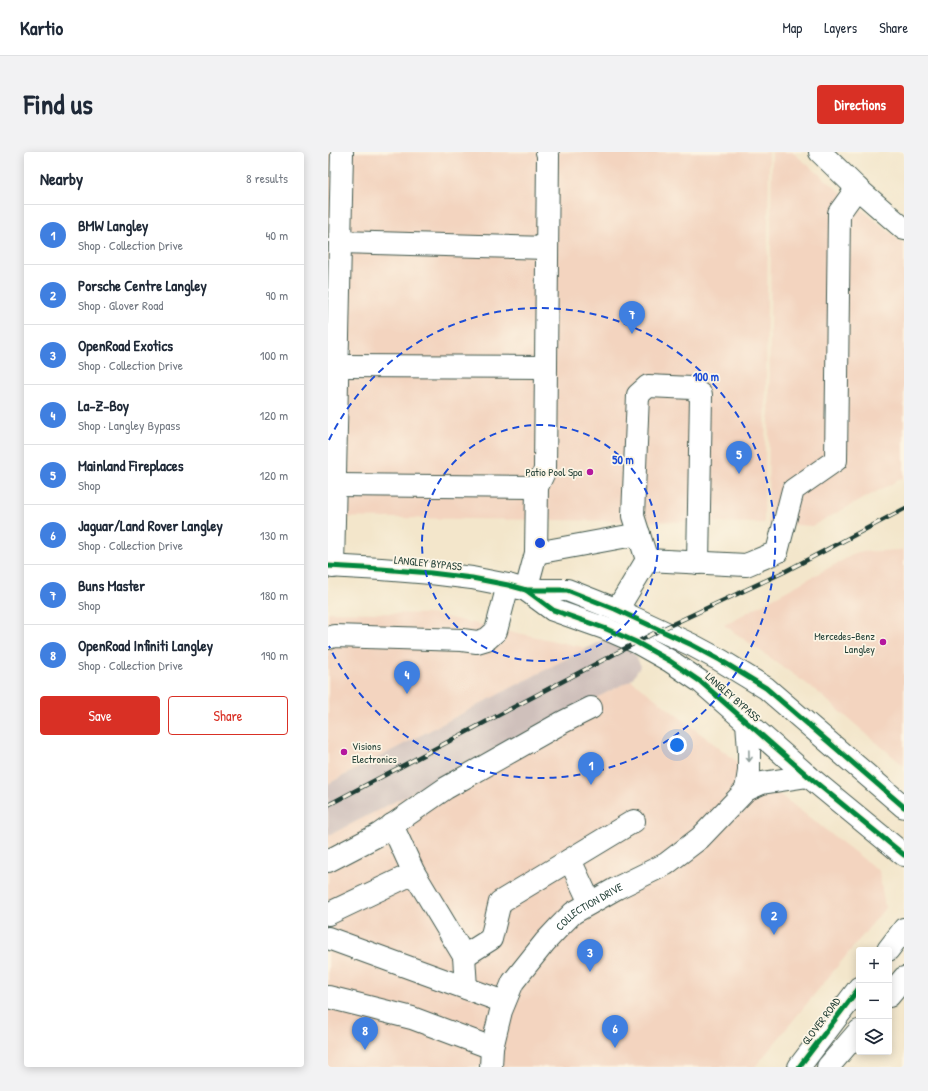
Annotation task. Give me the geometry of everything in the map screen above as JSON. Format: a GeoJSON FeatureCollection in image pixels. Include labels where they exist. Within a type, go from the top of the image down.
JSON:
{"type":"FeatureCollection","features":[{"type":"Feature","properties":{"kind":"main road"},"geometry":{"type":"LineString","coordinates":[[331,566],[335,486],[342,152]]}},
{"type":"Feature","properties":{"kind":"main road"},"geometry":{"type":"LineString","coordinates":[[328,638],[334,636],[462,640],[477,642],[487,639],[496,631],[536,553],[537,487],[545,470],[547,152]]}},
{"type":"Feature","properties":{"kind":"main road"},"geometry":{"type":"LineString","coordinates":[[820,152],[857,188],[904,229]]}},
{"type":"Feature","properties":{"kind":"main road"},"geometry":{"type":"LineString","coordinates":[[647,560],[746,565],[777,552],[794,490],[836,460],[839,213],[857,188]]}},
{"type":"Feature","properties":{"kind":"main road"},"geometry":{"type":"LineString","coordinates":[[340,242],[547,248]]}},
{"type":"Feature","properties":{"kind":"main road"},"geometry":{"type":"LineString","coordinates":[[338,366],[546,367]]}},
{"type":"Feature","properties":{"kind":"main road"},"geometry":{"type":"LineString","coordinates":[[617,610],[647,560],[633,516],[638,395],[648,386],[692,388],[702,395],[698,563]]}},
{"type":"Feature","properties":{"kind":"main road"},"geometry":{"type":"LineString","coordinates":[[335,486],[537,487]]}},
{"type":"Feature","properties":{"kind":"main road"},"geometry":{"type":"LineString","coordinates":[[536,553],[639,534]]}},
{"type":"Feature","properties":{"kind":"main road","name":"LANGLEY BYPASS"},"geometry":{"type":"LineString","coordinates":[[331,566],[432,573],[472,578],[517,588],[567,590],[617,610],[692,645],[766,688],[904,807]]}},
{"type":"Feature","properties":{"kind":"main road","name":"LANGLEY BYPASS"},"geometry":{"type":"LineString","coordinates":[[517,588],[553,610],[604,628],[636,642],[701,682],[903,859]]}},
{"type":"Feature","properties":{"kind":"main road"},"geometry":{"type":"LineString","coordinates":[[328,861],[378,835],[446,788],[563,722],[591,708]]}},
{"type":"Feature","properties":{"kind":"main road"},"geometry":{"type":"LineString","coordinates":[[746,790],[749,770],[747,722]]}},
{"type":"Feature","properties":{"kind":"main road"},"geometry":{"type":"LineString","coordinates":[[746,790],[762,782],[808,776]]}},
{"type":"Feature","properties":{"kind":"main road","name":"COLLECTION DRIVE"},"geometry":{"type":"LineString","coordinates":[[491,1058],[501,1011],[513,982],[545,942],[573,913],[617,888],[666,864],[700,838],[746,790]]}},
{"type":"Feature","properties":{"kind":"main road"},"geometry":{"type":"LineString","coordinates":[[464,956],[491,939],[500,902],[634,821]]}},
{"type":"Feature","properties":{"kind":"main road"},"geometry":{"type":"LineString","coordinates":[[392,825],[414,872],[464,956],[466,988]]}},
{"type":"Feature","properties":{"kind":"main road"},"geometry":{"type":"LineString","coordinates":[[570,860],[590,903]]}},
{"type":"Feature","properties":{"kind":"main road"},"geometry":{"type":"LineString","coordinates":[[328,914],[414,872]]}},
{"type":"Feature","properties":{"kind":"main road"},"geometry":{"type":"LineString","coordinates":[[890,947],[904,929]]}},
{"type":"Feature","properties":{"kind":"main road"},"geometry":{"type":"LineString","coordinates":[[328,938],[504,1002]]}},
{"type":"Feature","properties":{"kind":"main road"},"geometry":{"type":"LineString","coordinates":[[892,992],[904,978]]}},
{"type":"Feature","properties":{"kind":"main road","name":"GLOVER ROAD"},"geometry":{"type":"LineString","coordinates":[[799,1067],[856,992]]}},
{"type":"Feature","properties":{"kind":"main road"},"geometry":{"type":"LineString","coordinates":[[328,997],[412,1018],[491,1058]]}},
{"type":"Feature","properties":{"kind":"main road"},"geometry":{"type":"LineString","coordinates":[[828,1067],[856,1034]]}},
{"type":"Feature","properties":{"kind":"shaded area"},"geometry":{"type":"Polygon","coordinates":[[[328,152],[769,152],[764,523],[328,517],[328,152]]]}},
{"type":"Feature","properties":{"kind":"shaded area"},"geometry":{"type":"Polygon","coordinates":[[[772,152],[792,152],[904,244],[904,477],[812,526],[768,523],[772,152]]]}},
{"type":"Feature","properties":{"kind":"shaded area"},"geometry":{"type":"Polygon","coordinates":[[[904,550],[904,766],[814,689],[724,625],[858,552],[904,550]]]}},
{"type":"Feature","properties":{"kind":"shaded area"},"geometry":{"type":"Polygon","coordinates":[[[328,612],[431,614],[587,648],[328,784],[328,612]]]}},
{"type":"Feature","properties":{"kind":"shaded area"},"geometry":{"type":"Polygon","coordinates":[[[604,639],[633,651],[641,666],[631,680],[328,836],[328,784],[604,639]]]}},
{"type":"Feature","properties":{"kind":"shaded area"},"geometry":{"type":"Polygon","coordinates":[[[631,680],[879,871],[885,908],[755,1067],[328,1067],[328,836],[631,680]]]}},
{"type":"Feature","properties":{"kind":"railway"},"geometry":{"type":"LineString","coordinates":[[328,805],[660,630],[784,572],[904,509]]}},
{"type":"Feature","properties":{"kind":"cycle path"},"geometry":{"type":"LineString","coordinates":[[328,566],[431,573],[472,578],[526,590],[567,590],[615,609],[692,645],[766,688],[904,807]]}},
{"type":"Feature","properties":{"kind":"cycle path"},"geometry":{"type":"LineString","coordinates":[[526,590],[553,610],[604,628],[636,642],[670,661],[701,682],[808,776],[904,855]]}},
{"type":"Feature","properties":{"kind":"cycle path"},"geometry":{"type":"LineString","coordinates":[[799,1067],[856,992]]}},
{"type":"Feature","properties":{"kind":"place","name":"Buns Master"},"geometry":{"type":"Point","coordinates":[632,334]}},
{"type":"Feature","properties":{"kind":"place","name":"Patio Pool Spa"},"geometry":{"type":"Point","coordinates":[590,472]}},
{"type":"Feature","properties":{"kind":"place","name":"Mainland Fireplaces"},"geometry":{"type":"Point","coordinates":[739,474]}},
{"type":"Feature","properties":{"kind":"place","name":"Mercedes-Benz Langley"},"geometry":{"type":"Point","coordinates":[883,642]}},
{"type":"Feature","properties":{"kind":"place","name":"La-Z-Boy"},"geometry":{"type":"Point","coordinates":[407,694]}},
{"type":"Feature","properties":{"kind":"place","name":"Visions Electronics"},"geometry":{"type":"Point","coordinates":[344,752]}},
{"type":"Feature","properties":{"kind":"place","name":"BMW Langley"},"geometry":{"type":"Point","coordinates":[591,785]}},
{"type":"Feature","properties":{"kind":"place","name":"Porsche Centre Langley"},"geometry":{"type":"Point","coordinates":[774,935]}},
{"type":"Feature","properties":{"kind":"place","name":"OpenRoad Exotics"},"geometry":{"type":"Point","coordinates":[590,972]}},
{"type":"Feature","properties":{"kind":"place","name":"Jaguar/Land Rover Langley"},"geometry":{"type":"Point","coordinates":[615,1048]}},
{"type":"Feature","properties":{"kind":"place","name":"OpenRoad Infiniti Langley"},"geometry":{"type":"Point","coordinates":[365,1050]}}]}
